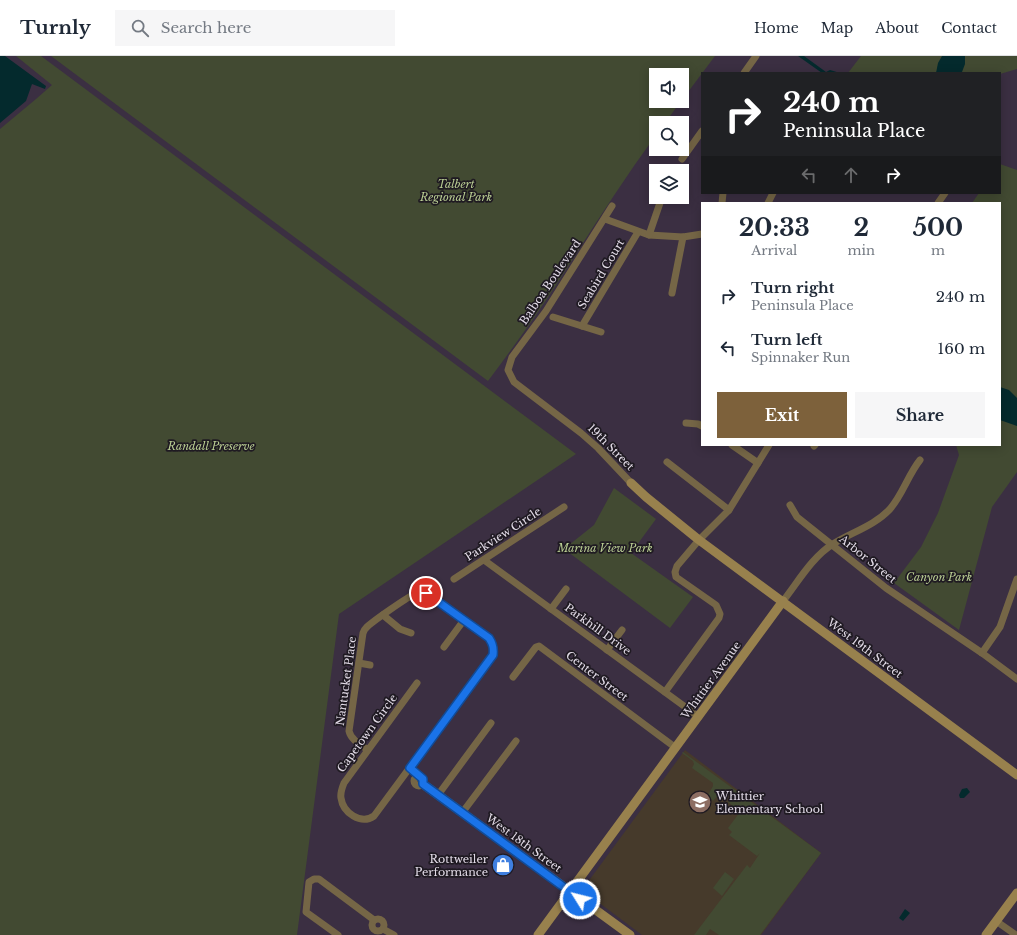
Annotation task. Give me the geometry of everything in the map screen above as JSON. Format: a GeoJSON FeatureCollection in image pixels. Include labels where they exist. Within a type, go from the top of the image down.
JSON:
{"type":"FeatureCollection","features":[{"type":"Feature","properties":{"kind":"street"},"geometry":{"type":"LineString","coordinates":[[745,72],[756,56]]}},
{"type":"Feature","properties":{"kind":"street"},"geometry":{"type":"LineString","coordinates":[[682,159],[701,132]]}},
{"type":"Feature","properties":{"kind":"street"},"geometry":{"type":"LineString","coordinates":[[649,236],[660,204]]}},
{"type":"Feature","properties":{"kind":"street","name":"Balboa Boulevard"},"geometry":{"type":"LineString","coordinates":[[508,370],[516,350],[546,311],[612,206]]}},
{"type":"Feature","properties":{"kind":"street"},"geometry":{"type":"LineString","coordinates":[[605,219],[649,236],[683,237],[701,234]]}},
{"type":"Feature","properties":{"kind":"street","name":"Seabird Court"},"geometry":{"type":"LineString","coordinates":[[582,326],[638,232]]}},
{"type":"Feature","properties":{"kind":"street"},"geometry":{"type":"LineString","coordinates":[[672,293],[683,237]]}},
{"type":"Feature","properties":{"kind":"street","name":"Seabird Court"},"geometry":{"type":"LineString","coordinates":[[553,318],[601,332]]}},
{"type":"Feature","properties":{"kind":"street","name":"19th Street"},"geometry":{"type":"LineString","coordinates":[[508,370],[514,382],[581,433],[598,448],[630,483],[700,540]]}},
{"type":"Feature","properties":{"kind":"street"},"geometry":{"type":"LineString","coordinates":[[686,424],[701,426]]}},
{"type":"Feature","properties":{"kind":"street"},"geometry":{"type":"LineString","coordinates":[[733,446],[758,463]]}},
{"type":"Feature","properties":{"kind":"street"},"geometry":{"type":"LineString","coordinates":[[665,692],[719,618],[720,614],[716,606],[676,577],[675,572],[677,566],[729,510],[768,446]]}},
{"type":"Feature","properties":{"kind":"street","name":"Whittier Avenue"},"geometry":{"type":"LineString","coordinates":[[538,935],[814,561],[822,552],[833,544],[872,523],[889,510],[897,500],[913,469],[920,460]]}},
{"type":"Feature","properties":{"kind":"street"},"geometry":{"type":"LineString","coordinates":[[667,462],[729,510]]}},
{"type":"Feature","properties":{"kind":"street","name":"Arbor Street"},"geometry":{"type":"LineString","coordinates":[[790,505],[797,517],[833,544],[886,588],[982,653],[1017,679]]}},
{"type":"Feature","properties":{"kind":"street","name":"Parkview Circle"},"geometry":{"type":"LineString","coordinates":[[454,580],[564,507]]}},
{"type":"Feature","properties":{"kind":"street","name":"West 19th Street"},"geometry":{"type":"LineString","coordinates":[[700,540],[1017,775]]}},
{"type":"Feature","properties":{"kind":"street","name":"Parkhill Drive"},"geometry":{"type":"LineString","coordinates":[[484,560],[699,717]]}},
{"type":"Feature","properties":{"kind":"street"},"geometry":{"type":"LineString","coordinates":[[982,653],[1000,627],[1015,591],[1017,579]]}},
{"type":"Feature","properties":{"kind":"street"},"geometry":{"type":"LineString","coordinates":[[551,609],[566,589]]}},
{"type":"Feature","properties":{"kind":"street","name":"Nantucket Place"},"geometry":{"type":"LineString","coordinates":[[368,750],[350,736],[349,731],[363,633],[365,629],[414,594],[423,593],[430,595],[464,620]]}},
{"type":"Feature","properties":{"kind":"street"},"geometry":{"type":"LineString","coordinates":[[383,616],[400,629],[411,633]]}},
{"type":"Feature","properties":{"kind":"street"},"geometry":{"type":"LineString","coordinates":[[404,777],[493,655],[493,647],[489,638],[464,620],[444,647]]}},
{"type":"Feature","properties":{"kind":"street"},"geometry":{"type":"LineString","coordinates":[[607,650],[622,630]]}},
{"type":"Feature","properties":{"kind":"street","name":"Center Street"},"geometry":{"type":"LineString","coordinates":[[513,678],[536,647],[539,646],[676,748]]}},
{"type":"Feature","properties":{"kind":"street"},"geometry":{"type":"LineString","coordinates":[[359,663],[370,665]]}},
{"type":"Feature","properties":{"kind":"street","name":"Capetown Circle"},"geometry":{"type":"LineString","coordinates":[[404,777],[374,816],[370,819],[359,819],[353,815],[346,809],[341,798],[341,790],[344,783],[417,684]]}},
{"type":"Feature","properties":{"kind":"street"},"geometry":{"type":"LineString","coordinates":[[438,796],[491,724]]}},
{"type":"Feature","properties":{"kind":"street"},"geometry":{"type":"LineString","coordinates":[[462,813],[516,741]]}},
{"type":"Feature","properties":{"kind":"street","name":"West 18th Street"},"geometry":{"type":"LineString","coordinates":[[410,768],[419,781],[438,796],[630,935]]}},
{"type":"Feature","properties":{"kind":"street","name":"West 18th Street"},"geometry":{"type":"LineString","coordinates":[[404,777],[409,781],[419,781]]}},
{"type":"Feature","properties":{"kind":"street"},"geometry":{"type":"LineString","coordinates":[[338,935],[306,912],[309,882],[314,879],[319,879],[374,920],[380,919],[384,926],[377,932]]}},
{"type":"Feature","properties":{"kind":"street"},"geometry":{"type":"LineString","coordinates":[[986,935],[1017,893]]}},
{"type":"Feature","properties":{"kind":"street"},"geometry":{"type":"LineString","coordinates":[[996,921],[1016,935]]}},
{"type":"Feature","properties":{"kind":"street"},"geometry":{"type":"LineString","coordinates":[[377,932],[394,935]]}},
{"type":"Feature","properties":{"kind":"shaded area"},"geometry":{"type":"Polygon","coordinates":[[[0,56],[5,56],[46,86],[45,89],[32,84],[26,101],[0,123],[0,56]]]}},
{"type":"Feature","properties":{"kind":"shaded area"},"geometry":{"type":"Polygon","coordinates":[[[798,56],[804,56],[826,72],[821,72],[798,56]]]}},
{"type":"Feature","properties":{"kind":"shaded area"},"geometry":{"type":"Polygon","coordinates":[[[942,56],[965,56],[965,64],[962,72],[936,72],[938,63],[942,56]]]}},
{"type":"Feature","properties":{"kind":"shaded area"},"geometry":{"type":"Polygon","coordinates":[[[830,70],[837,72],[826,72],[830,70]]]}},
{"type":"Feature","properties":{"kind":"shaded area"},"geometry":{"type":"Polygon","coordinates":[[[1001,387],[1009,390],[1017,398],[1017,426],[1001,420],[1001,387]]]}},
{"type":"Feature","properties":{"kind":"shaded area","name":"Whittier Elementary School"},"geometry":{"type":"Polygon","coordinates":[[[685,750],[821,853],[761,935],[642,935],[582,890],[685,750]]]}},
{"type":"Feature","properties":{"kind":"shaded area"},"geometry":{"type":"Polygon","coordinates":[[[967,788],[970,792],[964,798],[960,798],[959,795],[962,789],[967,788]]]}},
{"type":"Feature","properties":{"kind":"shaded area"},"geometry":{"type":"Polygon","coordinates":[[[905,909],[910,913],[903,921],[899,918],[905,909]]]}},
{"type":"Feature","properties":{"kind":"green space","name":"Randall Preserve"},"geometry":{"type":"Polygon","coordinates":[[[16,56],[41,56],[576,454],[339,614],[297,935],[0,935],[0,129],[52,85],[16,56]]]}},
{"type":"Feature","properties":{"kind":"green space","name":"Talbert Regional Park"},"geometry":{"type":"Polygon","coordinates":[[[51,56],[715,56],[703,72],[701,72],[701,75],[689,91],[689,68],[649,68],[649,108],[676,108],[670,116],[649,116],[649,145],[618,189],[515,345],[488,381],[51,56]]]}},
{"type":"Feature","properties":{"kind":"green space"},"geometry":{"type":"Polygon","coordinates":[[[861,56],[1017,56],[1017,69],[1001,74],[1001,72],[849,72],[861,56]]]}},
{"type":"Feature","properties":{"kind":"green space","name":"Canyon Park"},"geometry":{"type":"Polygon","coordinates":[[[1001,164],[1017,170],[1017,472],[992,507],[959,630],[894,583],[921,547],[938,513],[959,455],[956,446],[1001,446],[1001,202],[973,202],[978,194],[1001,194],[1001,164]]]}},
{"type":"Feature","properties":{"kind":"green space","name":"Marina View Park"},"geometry":{"type":"Polygon","coordinates":[[[614,488],[656,519],[631,553],[693,597],[670,628],[564,549],[594,525],[614,488]]]}},
{"type":"Feature","properties":{"kind":"green space"},"geometry":{"type":"Polygon","coordinates":[[[683,752],[821,853],[760,935],[719,935],[710,929],[706,935],[694,935],[747,865],[750,868],[760,853],[757,856],[729,835],[732,832],[728,828],[740,812],[728,802],[730,797],[722,791],[713,801],[708,795],[713,783],[692,768],[694,764],[693,761],[682,753],[683,752]]]}},
{"type":"Feature","properties":{"kind":"green space"},"geometry":{"type":"Polygon","coordinates":[[[725,872],[734,879],[722,896],[713,888],[725,872]]]}},
{"type":"Feature","properties":{"kind":"place","name":"Whittier Elementary School"},"geometry":{"type":"Point","coordinates":[700,802]}},
{"type":"Feature","properties":{"kind":"place","name":"Rottweiler Performance"},"geometry":{"type":"Point","coordinates":[503,865]}},
{"type":"Feature","properties":{"kind":"route"},"geometry":{"type":"LineString","coordinates":[[426,593],[489,638],[494,651],[493,655],[410,768],[423,779],[423,784],[580,899]]}}]}
